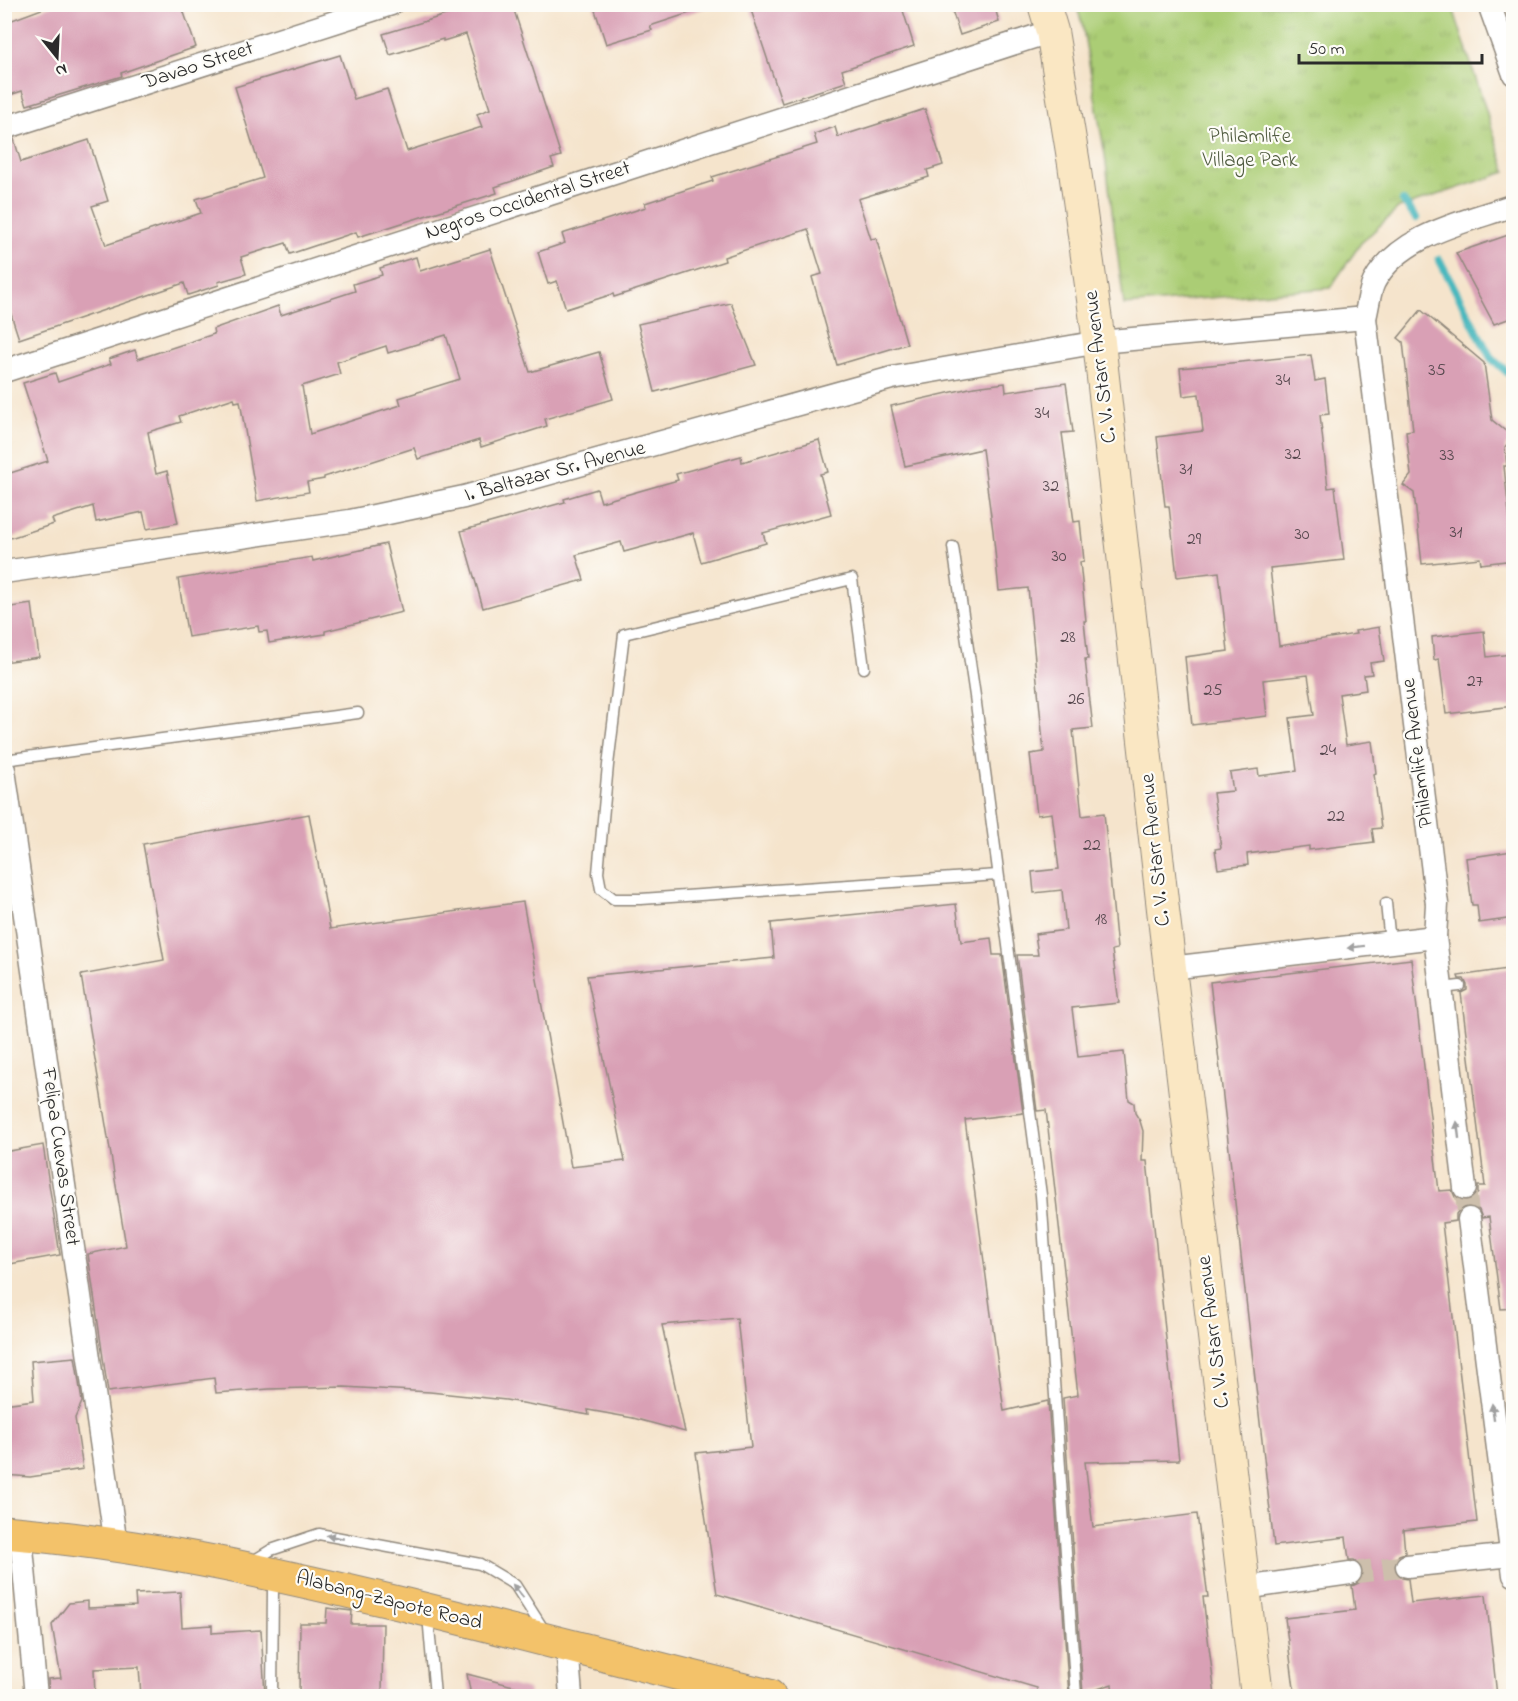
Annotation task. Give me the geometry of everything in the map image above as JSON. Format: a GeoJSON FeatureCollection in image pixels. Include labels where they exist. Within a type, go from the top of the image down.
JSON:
{"type":"FeatureCollection","features":[{"type":"Feature","properties":{"kind":"highway","name":"Alabang-Zapote Road"},"geometry":{"type":"LineString","coordinates":[[14,1533],[116,1545],[275,1574],[769,1696]]}},
{"type":"Feature","properties":{"kind":"main road","name":"C. V. Starr Avenue"},"geometry":{"type":"LineString","coordinates":[[1048,18],[1074,164],[1099,342],[1170,968],[1257,1696]]}},
{"type":"Feature","properties":{"kind":"street","name":"Davao Street"},"geometry":{"type":"LineString","coordinates":[[4,128],[390,4]]}},
{"type":"Feature","properties":{"kind":"street"},"geometry":{"type":"LineString","coordinates":[[1489,4],[1507,33],[1514,74]]}},
{"type":"Feature","properties":{"kind":"street","name":"Negros Occidental Street"},"geometry":{"type":"LineString","coordinates":[[4,371],[1048,18]]}},
{"type":"Feature","properties":{"kind":"street"},"geometry":{"type":"LineString","coordinates":[[1365,318],[1373,284],[1387,263],[1409,246],[1434,233],[1514,205]]}},
{"type":"Feature","properties":{"kind":"street","name":"I. Baltazar Sr. Avenue"},"geometry":{"type":"LineString","coordinates":[[4,572],[350,521],[464,497],[892,378],[1099,342],[1365,318]]}},
{"type":"Feature","properties":{"kind":"street","name":"Philamlife Avenue"},"geometry":{"type":"LineString","coordinates":[[1365,318],[1437,903],[1435,937],[1450,987],[1465,1188]]}},
{"type":"Feature","properties":{"kind":"street","name":"Felipa Cuevas Street"},"geometry":{"type":"LineString","coordinates":[[4,770],[116,1545]]}},
{"type":"Feature","properties":{"kind":"street"},"geometry":{"type":"LineString","coordinates":[[1170,968],[1435,937]]}},
{"type":"Feature","properties":{"kind":"street"},"geometry":{"type":"LineString","coordinates":[[1407,1566],[1513,1565],[1469,1219]]}},
{"type":"Feature","properties":{"kind":"street"},"geometry":{"type":"LineString","coordinates":[[14,1533],[22,1548],[36,1696]]}},
{"type":"Feature","properties":{"kind":"street"},"geometry":{"type":"LineString","coordinates":[[1244,1588],[1350,1573]]}},
{"type":"Feature","properties":{"kind":"street"},"geometry":{"type":"LineString","coordinates":[[559,1643],[571,1696]]}},
{"type":"Feature","properties":{"kind":"lane"},"geometry":{"type":"LineString","coordinates":[[953,547],[1041,1195],[1076,1696]]}},
{"type":"Feature","properties":{"kind":"lane"},"geometry":{"type":"LineString","coordinates":[[864,668],[852,579],[624,634],[598,873],[601,889],[614,899],[641,899],[998,874]]}},
{"type":"Feature","properties":{"kind":"lane"},"geometry":{"type":"LineString","coordinates":[[4,760],[358,713]]}},
{"type":"Feature","properties":{"kind":"lane"},"geometry":{"type":"LineString","coordinates":[[1386,903],[1390,943]]}},
{"type":"Feature","properties":{"kind":"lane"},"geometry":{"type":"LineString","coordinates":[[243,1568],[271,1550],[319,1534],[480,1564],[515,1585],[559,1643]]}},
{"type":"Feature","properties":{"kind":"lane"},"geometry":{"type":"LineString","coordinates":[[272,1696],[275,1574]]}},
{"type":"Feature","properties":{"kind":"lane"},"geometry":{"type":"LineString","coordinates":[[431,1611],[429,1627],[435,1696]]}},
{"type":"Feature","properties":{"kind":"green space","name":"Philamlife Village Park"},"geometry":{"type":"Polygon","coordinates":[[[1076,5],[1452,5],[1506,172],[1399,208],[1361,243],[1330,288],[1124,305],[1105,155],[1082,23],[1076,5]]]}},
{"type":"Feature","properties":{"kind":"building"},"geometry":{"type":"Polygon","coordinates":[[[55,4],[181,4],[196,47],[121,73],[122,76],[27,105],[22,91],[4,97],[4,23],[55,4]]]}},
{"type":"Feature","properties":{"kind":"building"},"geometry":{"type":"Polygon","coordinates":[[[482,4],[512,4],[561,156],[551,159],[554,167],[495,187],[497,193],[358,237],[356,232],[290,254],[286,243],[241,257],[246,274],[218,282],[219,285],[188,295],[184,283],[19,339],[9,308],[4,310],[4,141],[14,139],[21,162],[89,140],[108,201],[92,206],[106,245],[201,213],[196,199],[263,178],[235,87],[340,55],[354,99],[387,89],[407,151],[482,127],[477,114],[490,109],[466,34],[390,55],[383,34],[482,4]]]}},
{"type":"Feature","properties":{"kind":"building"},"geometry":{"type":"Polygon","coordinates":[[[593,4],[704,4],[705,8],[650,26],[652,30],[606,44],[593,4]]]}},
{"type":"Feature","properties":{"kind":"building"},"geometry":{"type":"Polygon","coordinates":[[[749,4],[901,4],[914,46],[842,70],[846,82],[782,103],[749,4]]]}},
{"type":"Feature","properties":{"kind":"building"},"geometry":{"type":"Polygon","coordinates":[[[950,4],[994,4],[999,22],[960,35],[950,4]]]}},
{"type":"Feature","properties":{"kind":"building"},"geometry":{"type":"Polygon","coordinates":[[[925,109],[943,165],[927,170],[929,177],[858,199],[871,239],[876,238],[907,344],[837,365],[812,277],[822,274],[808,229],[724,257],[725,261],[614,297],[613,294],[566,309],[557,281],[548,284],[538,252],[565,243],[562,234],[646,207],[645,203],[713,181],[712,177],[817,144],[814,134],[835,127],[838,137],[925,109]]]}},
{"type":"Feature","properties":{"kind":"building"},"geometry":{"type":"Polygon","coordinates":[[[1514,233],[1514,317],[1494,324],[1456,253],[1514,233]]]}},
{"type":"Feature","properties":{"kind":"building"},"geometry":{"type":"Polygon","coordinates":[[[490,249],[530,372],[599,352],[613,399],[545,419],[547,426],[481,447],[479,440],[418,459],[414,448],[324,477],[324,479],[307,482],[309,492],[257,501],[240,401],[235,402],[234,398],[179,416],[181,422],[148,432],[156,474],[167,471],[178,523],[147,529],[143,512],[96,522],[93,506],[52,519],[54,524],[4,540],[4,475],[48,461],[23,383],[55,373],[58,382],[111,364],[109,359],[135,350],[138,359],[214,334],[213,329],[278,306],[281,315],[355,291],[353,284],[382,275],[380,268],[416,257],[420,271],[490,249]],[[446,335],[388,353],[386,346],[337,362],[340,374],[302,386],[310,434],[401,405],[399,398],[460,379],[446,335]]]}},
{"type":"Feature","properties":{"kind":"building"},"geometry":{"type":"Polygon","coordinates":[[[731,303],[756,365],[655,392],[638,324],[731,303]]]}},
{"type":"Feature","properties":{"kind":"building"},"geometry":{"type":"Polygon","coordinates":[[[1421,310],[1484,363],[1492,420],[1513,437],[1505,447],[1507,466],[1504,466],[1514,560],[1481,564],[1480,558],[1422,564],[1414,493],[1403,485],[1411,475],[1406,431],[1413,430],[1403,342],[1398,338],[1421,310]]]}},
{"type":"Feature","properties":{"kind":"building"},"geometry":{"type":"Polygon","coordinates":[[[1311,355],[1315,381],[1325,379],[1329,414],[1320,415],[1328,488],[1335,487],[1344,560],[1270,568],[1279,646],[1356,634],[1355,631],[1379,627],[1384,661],[1370,663],[1372,674],[1364,675],[1366,690],[1339,694],[1346,745],[1372,741],[1381,828],[1372,829],[1374,842],[1309,850],[1309,846],[1247,854],[1248,865],[1218,869],[1215,849],[1221,848],[1213,793],[1233,791],[1230,773],[1258,769],[1259,776],[1297,771],[1290,718],[1314,715],[1308,675],[1263,680],[1267,716],[1192,725],[1185,657],[1228,651],[1219,572],[1177,577],[1169,506],[1165,506],[1157,437],[1203,431],[1199,394],[1183,396],[1180,368],[1311,355]]]}},
{"type":"Feature","properties":{"kind":"building"},"geometry":{"type":"Polygon","coordinates":[[[1005,383],[1006,392],[1066,383],[1073,432],[1062,433],[1074,522],[1080,521],[1084,561],[1080,562],[1088,659],[1085,659],[1093,728],[1073,730],[1082,816],[1104,813],[1117,949],[1112,950],[1119,1003],[1072,1008],[1078,1057],[1124,1052],[1129,1100],[1134,1103],[1135,1113],[1143,1131],[1142,1161],[1147,1161],[1179,1460],[1085,1462],[1093,1527],[1197,1514],[1208,1597],[1203,1597],[1215,1696],[1113,1696],[1112,1684],[1083,1694],[1063,1398],[1078,1395],[1046,1110],[1037,1111],[1017,955],[1038,955],[1035,934],[1066,930],[1062,890],[1034,893],[1032,872],[1059,869],[1052,813],[1037,815],[1030,754],[1044,752],[1028,588],[999,591],[982,449],[905,466],[891,406],[974,387],[1005,383]]]}},
{"type":"Feature","properties":{"kind":"building"},"geometry":{"type":"Polygon","coordinates":[[[819,440],[828,472],[820,474],[831,514],[763,533],[766,543],[701,562],[693,533],[624,552],[621,542],[576,555],[584,580],[483,608],[461,531],[565,502],[564,499],[597,489],[601,502],[678,480],[676,474],[741,456],[742,462],[819,440]]]}},
{"type":"Feature","properties":{"kind":"building"},"geometry":{"type":"Polygon","coordinates":[[[386,544],[402,612],[325,631],[325,634],[269,643],[267,631],[259,632],[258,626],[188,637],[178,579],[312,557],[313,561],[386,544]]]}},
{"type":"Feature","properties":{"kind":"building"},"geometry":{"type":"Polygon","coordinates":[[[32,604],[39,657],[4,662],[4,608],[32,604]]]}},
{"type":"Feature","properties":{"kind":"building"},"geometry":{"type":"Polygon","coordinates":[[[1484,631],[1487,657],[1511,654],[1514,706],[1446,714],[1439,659],[1434,660],[1432,637],[1484,631]]]}},
{"type":"Feature","properties":{"kind":"building"},"geometry":{"type":"Polygon","coordinates":[[[309,814],[330,929],[523,902],[571,1167],[625,1161],[587,976],[774,958],[771,923],[956,904],[961,942],[991,938],[993,955],[1002,955],[1023,1113],[965,1120],[1004,1411],[1048,1401],[1069,1696],[1038,1696],[1037,1688],[717,1594],[696,1453],[751,1447],[737,1318],[662,1325],[685,1432],[633,1418],[588,1410],[589,1415],[506,1400],[430,1392],[344,1387],[216,1393],[214,1378],[108,1392],[88,1254],[126,1246],[81,975],[164,960],[143,844],[309,814]]]}},
{"type":"Feature","properties":{"kind":"building"},"geometry":{"type":"Polygon","coordinates":[[[1512,851],[1514,918],[1479,923],[1477,905],[1472,905],[1466,858],[1512,851]]]}},
{"type":"Feature","properties":{"kind":"building"},"geometry":{"type":"Polygon","coordinates":[[[1411,959],[1439,1191],[1452,1190],[1460,1201],[1474,1198],[1478,1193],[1478,1186],[1485,1186],[1461,993],[1467,990],[1467,985],[1464,979],[1459,979],[1458,976],[1514,968],[1514,1308],[1501,1309],[1489,1217],[1482,1218],[1479,1210],[1468,1206],[1460,1209],[1456,1214],[1456,1221],[1442,1223],[1477,1522],[1403,1530],[1405,1553],[1399,1555],[1395,1560],[1394,1567],[1396,1574],[1408,1579],[1411,1603],[1486,1595],[1497,1696],[1295,1696],[1285,1618],[1355,1610],[1352,1586],[1359,1583],[1363,1572],[1360,1564],[1349,1560],[1346,1537],[1274,1546],[1210,982],[1411,959]]]}},
{"type":"Feature","properties":{"kind":"building"},"geometry":{"type":"Polygon","coordinates":[[[43,1145],[60,1255],[4,1265],[4,1152],[43,1145]]]}},
{"type":"Feature","properties":{"kind":"building"},"geometry":{"type":"Polygon","coordinates":[[[75,1357],[82,1402],[75,1418],[83,1469],[30,1477],[5,1475],[4,1404],[34,1400],[31,1361],[75,1357]]]}},
{"type":"Feature","properties":{"kind":"building"},"geometry":{"type":"Polygon","coordinates":[[[180,1592],[182,1627],[212,1625],[212,1633],[261,1630],[265,1694],[141,1696],[139,1667],[94,1669],[95,1696],[49,1696],[48,1679],[61,1678],[52,1625],[69,1603],[88,1601],[88,1608],[136,1606],[135,1594],[180,1592]]]}},
{"type":"Feature","properties":{"kind":"building"},"geometry":{"type":"Polygon","coordinates":[[[327,1608],[352,1611],[351,1624],[383,1624],[382,1696],[299,1696],[300,1623],[326,1623],[327,1608]]]}},
{"type":"Feature","properties":{"kind":"building"},"geometry":{"type":"Polygon","coordinates":[[[467,1674],[529,1690],[528,1696],[471,1696],[467,1674]]]}},
{"type":"Feature","properties":{"kind":"waterway"},"geometry":{"type":"LineString","coordinates":[[1403,201],[1416,218]]}},
{"type":"Feature","properties":{"kind":"waterway"},"geometry":{"type":"LineString","coordinates":[[1439,259],[1491,358],[1514,378]]}},
{"type":"Feature","properties":{"kind":"tunnel"},"geometry":{"type":"LineString","coordinates":[[1465,1188],[1469,1219]]}},
{"type":"Feature","properties":{"kind":"tunnel"},"geometry":{"type":"LineString","coordinates":[[1350,1573],[1407,1566]]}}]}
